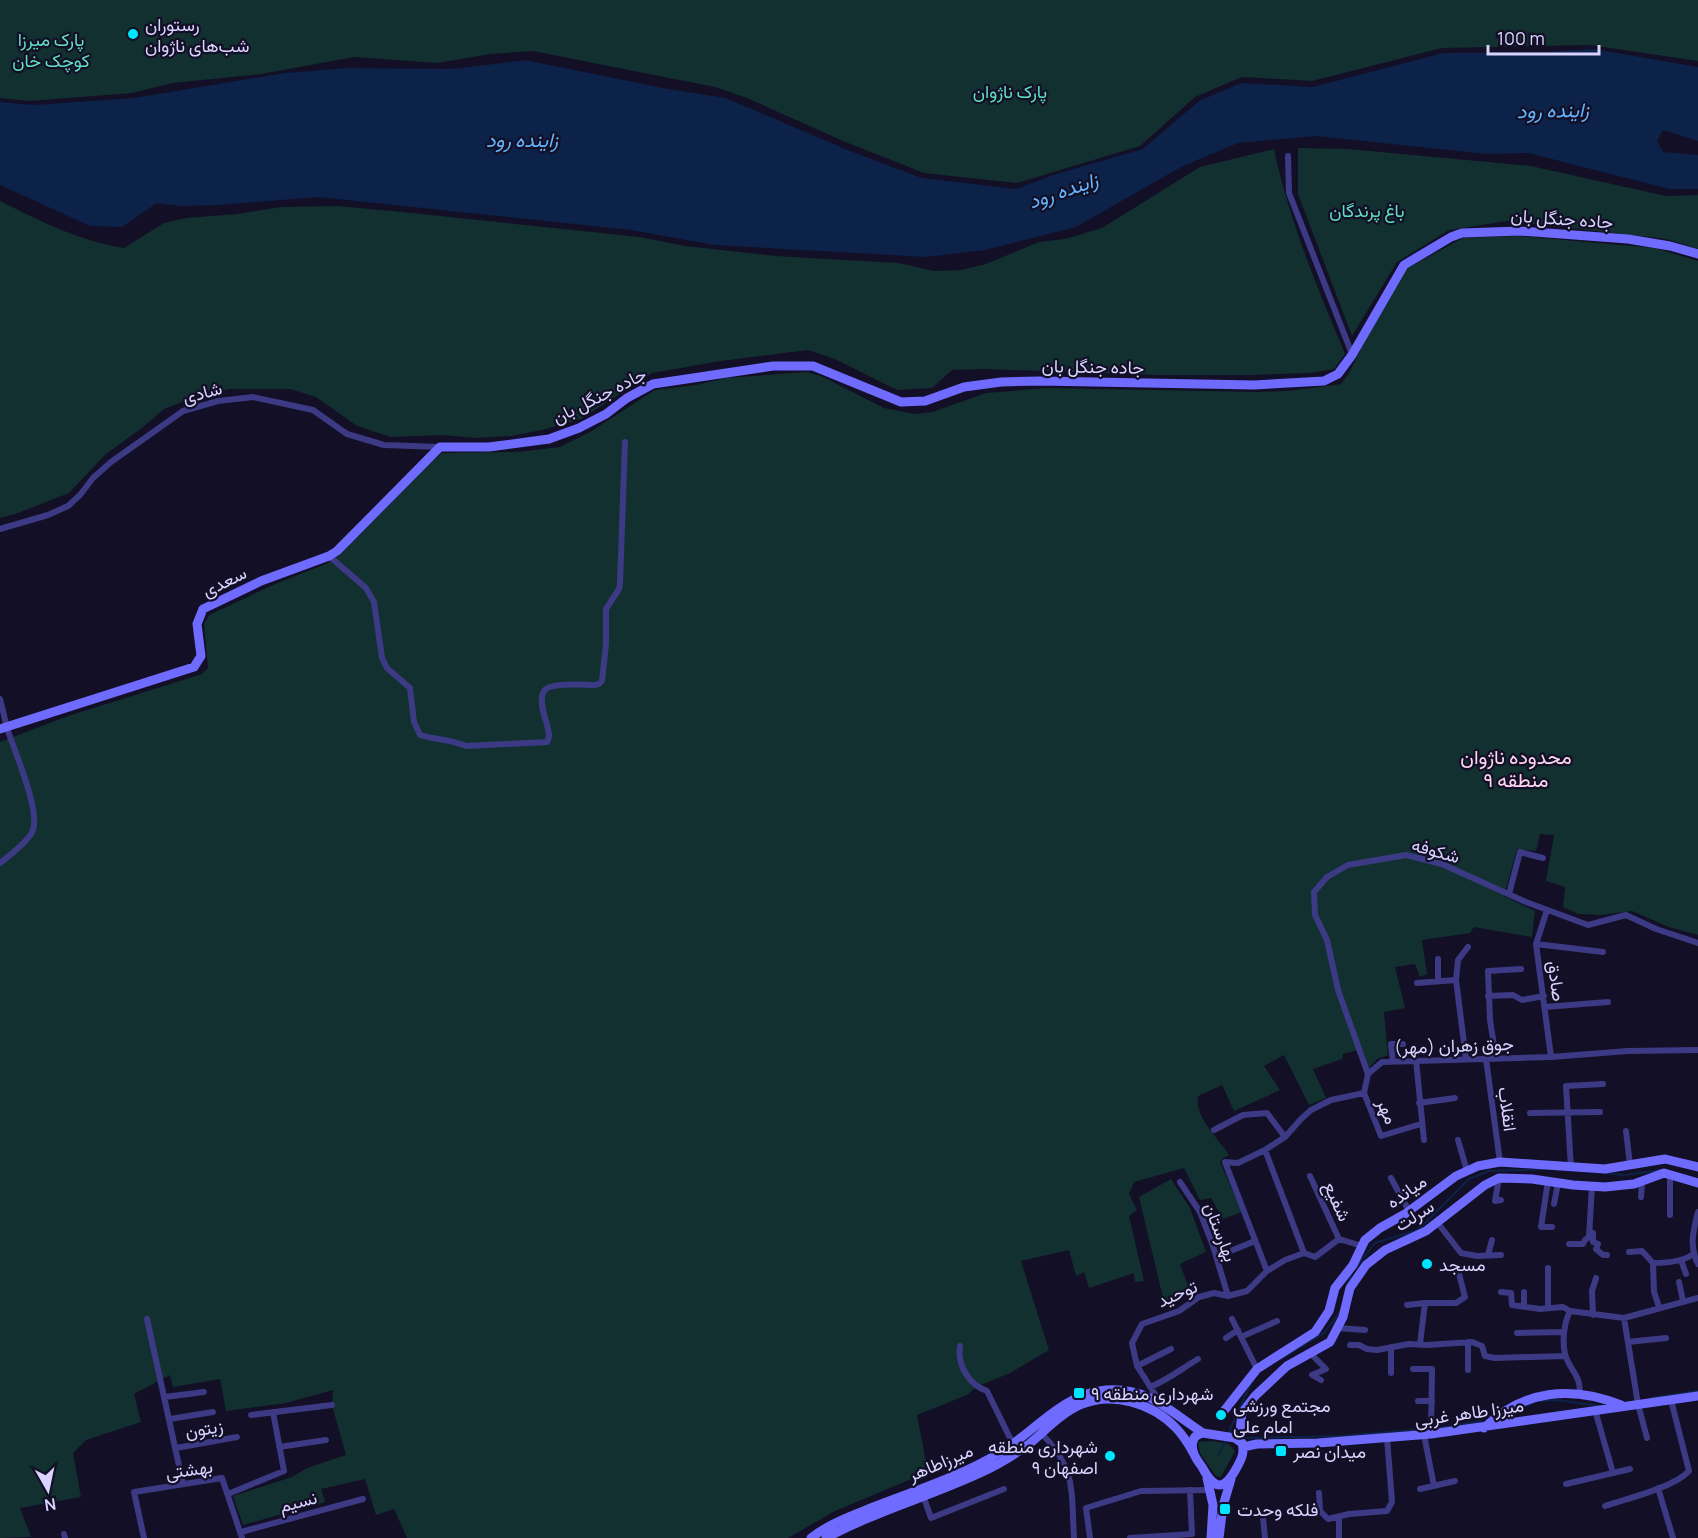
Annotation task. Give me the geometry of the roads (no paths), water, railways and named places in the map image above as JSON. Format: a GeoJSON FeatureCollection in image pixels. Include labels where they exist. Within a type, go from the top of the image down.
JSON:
{"type":"FeatureCollection","features":[{"type":"Feature","properties":{"kind":"street"},"geometry":{"type":"LineString","coordinates":[[1288,156],[1289,193],[1352,355]]}},
{"type":"Feature","properties":{"kind":"street","name":"جاده جنگل بان"},"geometry":{"type":"LineString","coordinates":[[440,447],[489,447],[549,439],[579,428],[606,414],[627,398],[653,384],[773,366],[813,366],[902,402],[925,401],[964,387],[1001,382],[1254,385],[1324,381],[1338,374],[1352,355],[1404,266],[1451,237],[1462,233],[1520,231],[1628,239],[1670,246],[1698,254]]}},
{"type":"Feature","properties":{"kind":"street","name":"شادی"},"geometry":{"type":"LineString","coordinates":[[0,529],[48,515],[68,506],[80,495],[93,477],[111,462],[183,411],[218,400],[253,397],[313,410],[347,434],[384,445],[440,447]]}},
{"type":"Feature","properties":{"kind":"street"},"geometry":{"type":"LineString","coordinates":[[329,556],[366,588],[374,602],[382,658],[387,668],[410,688],[414,722],[420,735],[431,739],[454,741],[466,746],[547,742],[550,737],[543,702],[545,689],[553,685],[594,685],[602,681],[606,644],[606,609],[619,589],[620,582],[625,442]]}},
{"type":"Feature","properties":{"kind":"street","name":"سعدی"},"geometry":{"type":"LineString","coordinates":[[3,729],[194,667],[201,656],[197,624],[203,609],[261,581],[337,551],[440,447]]}},
{"type":"Feature","properties":{"kind":"street"},"geometry":{"type":"LineString","coordinates":[[0,699],[3,729],[24,776],[33,815],[33,831],[0,863]]}},
{"type":"Feature","properties":{"kind":"street"},"geometry":{"type":"LineString","coordinates":[[1509,894],[1521,852],[1544,858]]}},
{"type":"Feature","properties":{"kind":"street","name":"شکوفه"},"geometry":{"type":"LineString","coordinates":[[1368,1074],[1338,990],[1327,940],[1315,915],[1314,892],[1328,877],[1348,865],[1406,855],[1442,864],[1547,910],[1588,925],[1626,915],[1656,929],[1698,943]]}},
{"type":"Feature","properties":{"kind":"street","name":"صادق"},"geometry":{"type":"LineString","coordinates":[[1547,910],[1536,944],[1551,1057]]}},
{"type":"Feature","properties":{"kind":"street"},"geometry":{"type":"LineString","coordinates":[[1536,944],[1603,952]]}},
{"type":"Feature","properties":{"kind":"street"},"geometry":{"type":"LineString","coordinates":[[1466,1059],[1456,980],[1458,960],[1467,947]]}},
{"type":"Feature","properties":{"kind":"street"},"geometry":{"type":"LineString","coordinates":[[1438,959],[1438,981]]}},
{"type":"Feature","properties":{"kind":"street"},"geometry":{"type":"LineString","coordinates":[[1496,1058],[1488,996],[1488,971],[1521,969]]}},
{"type":"Feature","properties":{"kind":"street"},"geometry":{"type":"LineString","coordinates":[[1417,983],[1456,980]]}},
{"type":"Feature","properties":{"kind":"street"},"geometry":{"type":"LineString","coordinates":[[1488,996],[1513,995],[1522,1000],[1544,996]]}},
{"type":"Feature","properties":{"kind":"street"},"geometry":{"type":"LineString","coordinates":[[1545,1007],[1608,1002]]}},
{"type":"Feature","properties":{"kind":"street"},"geometry":{"type":"LineString","coordinates":[[1393,1062],[1391,1044],[1404,1044]]}},
{"type":"Feature","properties":{"kind":"street","name":"جوق زهران (مهر)"},"geometry":{"type":"LineString","coordinates":[[1368,1074],[1382,1062],[1698,1050]]}},
{"type":"Feature","properties":{"kind":"street","name":"انقلاب"},"geometry":{"type":"LineString","coordinates":[[1486,1059],[1500,1162]]}},
{"type":"Feature","properties":{"kind":"street"},"geometry":{"type":"LineString","coordinates":[[1416,1060],[1424,1140]]}},
{"type":"Feature","properties":{"kind":"street"},"geometry":{"type":"LineString","coordinates":[[1267,1271],[1225,1162],[1238,1163],[1265,1150],[1285,1137],[1311,1110],[1331,1101],[1365,1093],[1368,1074]]}},
{"type":"Feature","properties":{"kind":"street"},"geometry":{"type":"LineString","coordinates":[[1571,1168],[1566,1086],[1603,1084]]}},
{"type":"Feature","properties":{"kind":"street","name":"مهر"},"geometry":{"type":"LineString","coordinates":[[1365,1093],[1381,1136],[1421,1125]]}},
{"type":"Feature","properties":{"kind":"street"},"geometry":{"type":"LineString","coordinates":[[1419,1102],[1455,1098]]}},
{"type":"Feature","properties":{"kind":"street"},"geometry":{"type":"LineString","coordinates":[[1214,1130],[1243,1115],[1266,1113],[1285,1137]]}},
{"type":"Feature","properties":{"kind":"street"},"geometry":{"type":"LineString","coordinates":[[1530,1113],[1600,1113]]}},
{"type":"Feature","properties":{"kind":"street"},"geometry":{"type":"LineString","coordinates":[[1626,1131],[1629,1165]]}},
{"type":"Feature","properties":{"kind":"street"},"geometry":{"type":"LineString","coordinates":[[1458,1140],[1467,1171]]}},
{"type":"Feature","properties":{"kind":"street"},"geometry":{"type":"LineString","coordinates":[[1265,1150],[1304,1253]]}},
{"type":"Feature","properties":{"kind":"street","name":"میانده"},"geometry":{"type":"LineString","coordinates":[[1220,1416],[1237,1410],[1259,1371],[1315,1332],[1329,1311],[1335,1288],[1353,1265],[1365,1240],[1456,1176],[1478,1166],[1500,1162],[1605,1169],[1665,1159],[1698,1167]]}},
{"type":"Feature","properties":{"kind":"street"},"geometry":{"type":"LineString","coordinates":[[1501,1200],[1495,1201],[1500,1178],[1615,1186],[1642,1182],[1664,1173],[1698,1183]]}},
{"type":"Feature","properties":{"kind":"street"},"geometry":{"type":"LineString","coordinates":[[1670,1175],[1670,1215]]}},
{"type":"Feature","properties":{"kind":"street","name":"شفیع"},"geometry":{"type":"LineString","coordinates":[[1310,1176],[1339,1239]]}},
{"type":"Feature","properties":{"kind":"street"},"geometry":{"type":"LineString","coordinates":[[1391,1178],[1409,1211]]}},
{"type":"Feature","properties":{"kind":"street","name":"سرلت"},"geometry":{"type":"LineString","coordinates":[[1237,1410],[1287,1366],[1330,1342],[1343,1317],[1350,1288],[1366,1265],[1385,1250],[1426,1231],[1485,1185],[1500,1178]]}},
{"type":"Feature","properties":{"kind":"street"},"geometry":{"type":"LineString","coordinates":[[1548,1181],[1541,1227],[1552,1227]]}},
{"type":"Feature","properties":{"kind":"street","name":"بهارستان"},"geometry":{"type":"LineString","coordinates":[[1180,1182],[1200,1212],[1228,1296]]}},
{"type":"Feature","properties":{"kind":"street"},"geometry":{"type":"LineString","coordinates":[[1641,1197],[1642,1182]]}},
{"type":"Feature","properties":{"kind":"street"},"geometry":{"type":"LineString","coordinates":[[1554,1204],[1558,1183]]}},
{"type":"Feature","properties":{"kind":"street"},"geometry":{"type":"LineString","coordinates":[[1590,1235],[1592,1186]]}},
{"type":"Feature","properties":{"kind":"street"},"geometry":{"type":"LineString","coordinates":[[1698,1212],[1692,1240],[1693,1254],[1698,1264]]}},
{"type":"Feature","properties":{"kind":"street"},"geometry":{"type":"LineString","coordinates":[[1437,1222],[1461,1253],[1477,1256],[1501,1255]]}},
{"type":"Feature","properties":{"kind":"street"},"geometry":{"type":"LineString","coordinates":[[1569,1244],[1583,1244],[1594,1233],[1593,1242],[1598,1244],[1596,1250],[1607,1255]]}},
{"type":"Feature","properties":{"kind":"street"},"geometry":{"type":"LineString","coordinates":[[1339,1239],[1362,1246]]}},
{"type":"Feature","properties":{"kind":"street","name":"توحید"},"geometry":{"type":"LineString","coordinates":[[1160,1401],[1137,1366],[1132,1343],[1142,1324],[1179,1311],[1198,1297],[1214,1293],[1228,1296],[1247,1291],[1267,1271],[1285,1260],[1304,1253],[1315,1257],[1339,1239]]}},
{"type":"Feature","properties":{"kind":"street"},"geometry":{"type":"LineString","coordinates":[[1488,1256],[1492,1240]]}},
{"type":"Feature","properties":{"kind":"street"},"geometry":{"type":"LineString","coordinates":[[1233,1250],[1255,1241]]}},
{"type":"Feature","properties":{"kind":"street"},"geometry":{"type":"LineString","coordinates":[[1629,1252],[1642,1251],[1653,1263],[1654,1292],[1659,1307]]}},
{"type":"Feature","properties":{"kind":"street"},"geometry":{"type":"LineString","coordinates":[[1653,1263],[1681,1260],[1693,1254]]}},
{"type":"Feature","properties":{"kind":"street"},"geometry":{"type":"LineString","coordinates":[[1681,1260],[1686,1274]]}},
{"type":"Feature","properties":{"kind":"street"},"geometry":{"type":"LineString","coordinates":[[1548,1268],[1548,1308]]}},
{"type":"Feature","properties":{"kind":"street"},"geometry":{"type":"LineString","coordinates":[[1407,1305],[1456,1303],[1465,1297],[1458,1270]]}},
{"type":"Feature","properties":{"kind":"street"},"geometry":{"type":"LineString","coordinates":[[1593,1315],[1592,1291],[1596,1278]]}},
{"type":"Feature","properties":{"kind":"street"},"geometry":{"type":"LineString","coordinates":[[1679,1282],[1683,1301]]}},
{"type":"Feature","properties":{"kind":"street"},"geometry":{"type":"LineString","coordinates":[[1501,1292],[1512,1293],[1512,1305],[1540,1310],[1563,1307],[1570,1311],[1624,1318],[1698,1298]]}},
{"type":"Feature","properties":{"kind":"street"},"geometry":{"type":"LineString","coordinates":[[1524,1292],[1524,1306]]}},
{"type":"Feature","properties":{"kind":"street"},"geometry":{"type":"LineString","coordinates":[[1420,1344],[1425,1303]]}},
{"type":"Feature","properties":{"kind":"street"},"geometry":{"type":"LineString","coordinates":[[1570,1311],[1564,1332],[1565,1356],[1578,1376],[1580,1395]]}},
{"type":"Feature","properties":{"kind":"street"},"geometry":{"type":"LineString","coordinates":[[1624,1318],[1638,1404],[1647,1438]]}},
{"type":"Feature","properties":{"kind":"street"},"geometry":{"type":"LineString","coordinates":[[147,1319],[183,1484]]}},
{"type":"Feature","properties":{"kind":"street"},"geometry":{"type":"LineString","coordinates":[[1232,1319],[1259,1371],[1271,1381]]}},
{"type":"Feature","properties":{"kind":"street"},"geometry":{"type":"LineString","coordinates":[[1241,1337],[1276,1321]]}},
{"type":"Feature","properties":{"kind":"street"},"geometry":{"type":"LineString","coordinates":[[1338,1328],[1365,1330]]}},
{"type":"Feature","properties":{"kind":"street"},"geometry":{"type":"LineString","coordinates":[[1226,1338],[1238,1330]]}},
{"type":"Feature","properties":{"kind":"street"},"geometry":{"type":"LineString","coordinates":[[1517,1333],[1564,1332]]}},
{"type":"Feature","properties":{"kind":"street"},"geometry":{"type":"LineString","coordinates":[[1628,1342],[1666,1338]]}},
{"type":"Feature","properties":{"kind":"street"},"geometry":{"type":"LineString","coordinates":[[1468,1342],[1468,1370]]}},
{"type":"Feature","properties":{"kind":"street"},"geometry":{"type":"LineString","coordinates":[[1350,1345],[1377,1350],[1409,1344],[1468,1342],[1482,1346],[1485,1356],[1495,1358],[1565,1356]]}},
{"type":"Feature","properties":{"kind":"street"},"geometry":{"type":"LineString","coordinates":[[960,1346],[958,1359],[976,1387],[987,1391],[1013,1444]]}},
{"type":"Feature","properties":{"kind":"street"},"geometry":{"type":"LineString","coordinates":[[1391,1347],[1391,1372]]}},
{"type":"Feature","properties":{"kind":"street"},"geometry":{"type":"LineString","coordinates":[[1137,1366],[1171,1349]]}},
{"type":"Feature","properties":{"kind":"street"},"geometry":{"type":"LineString","coordinates":[[1311,1354],[1326,1369],[1312,1375],[1321,1380]]}},
{"type":"Feature","properties":{"kind":"street"},"geometry":{"type":"LineString","coordinates":[[1150,1387],[1167,1380],[1198,1359]]}},
{"type":"Feature","properties":{"kind":"street"},"geometry":{"type":"LineString","coordinates":[[1413,1370],[1432,1369],[1432,1401],[1428,1435],[1434,1486]]}},
{"type":"Feature","properties":{"kind":"street","name":"میرزاطاهر"},"geometry":{"type":"LineString","coordinates":[[811,1538],[838,1522],[992,1458],[1065,1404],[1102,1390],[1119,1390],[1160,1401],[1203,1433]]}},
{"type":"Feature","properties":{"kind":"street"},"geometry":{"type":"LineString","coordinates":[[165,1397],[204,1392]]}},
{"type":"Feature","properties":{"kind":"street"},"geometry":{"type":"LineString","coordinates":[[1484,1428],[1512,1405],[1525,1400],[1566,1394],[1595,1396],[1623,1406]]}},
{"type":"Feature","properties":{"kind":"street","name":"میرزا طاهر غربی"},"geometry":{"type":"LineString","coordinates":[[1241,1443],[1318,1443],[1428,1435],[1698,1396]]}},
{"type":"Feature","properties":{"kind":"street","name":"میرزاطاهر"},"geometry":{"type":"LineString","coordinates":[[826,1538],[924,1498],[998,1464],[1080,1406],[1098,1400],[1119,1399],[1145,1406],[1178,1429],[1194,1454]]}},
{"type":"Feature","properties":{"kind":"street"},"geometry":{"type":"LineString","coordinates":[[1605,1506],[1658,1488],[1682,1477],[1689,1471],[1671,1400]]}},
{"type":"Feature","properties":{"kind":"street"},"geometry":{"type":"LineString","coordinates":[[1418,1401],[1432,1401]]}},
{"type":"Feature","properties":{"kind":"street"},"geometry":{"type":"LineString","coordinates":[[251,1415],[332,1405]]}},
{"type":"Feature","properties":{"kind":"street"},"geometry":{"type":"LineString","coordinates":[[1206,1476],[1216,1485],[1227,1483],[1242,1460],[1237,1410]]}},
{"type":"Feature","properties":{"kind":"street"},"geometry":{"type":"LineString","coordinates":[[1595,1410],[1613,1473]]}},
{"type":"Feature","properties":{"kind":"street"},"geometry":{"type":"LineString","coordinates":[[170,1419],[213,1412]]}},
{"type":"Feature","properties":{"kind":"street"},"geometry":{"type":"LineString","coordinates":[[228,1494],[284,1471],[273,1412]]}},
{"type":"Feature","properties":{"kind":"street"},"geometry":{"type":"LineString","coordinates":[[1211,1538],[1213,1505],[1211,1490],[1194,1454],[1193,1440],[1203,1433],[1210,1432],[1241,1443]]}},
{"type":"Feature","properties":{"kind":"street"},"geometry":{"type":"LineString","coordinates":[[1041,1433],[1056,1448],[1070,1474],[1074,1538]]}},
{"type":"Feature","properties":{"kind":"street","name":"زيتون"},"geometry":{"type":"LineString","coordinates":[[176,1448],[237,1437]]}},
{"type":"Feature","properties":{"kind":"street"},"geometry":{"type":"LineString","coordinates":[[1319,1493],[1320,1511],[1328,1519],[1348,1514],[1387,1511],[1392,1502],[1387,1438]]}},
{"type":"Feature","properties":{"kind":"street"},"geometry":{"type":"LineString","coordinates":[[279,1446],[326,1440]]}},
{"type":"Feature","properties":{"kind":"street"},"geometry":{"type":"LineString","coordinates":[[1566,1484],[1630,1469]]}},
{"type":"Feature","properties":{"kind":"street","name":"بهشتی"},"geometry":{"type":"LineString","coordinates":[[144,1538],[134,1492],[222,1478],[242,1535]]}},
{"type":"Feature","properties":{"kind":"street"},"geometry":{"type":"LineString","coordinates":[[1219,1538],[1223,1506],[1231,1478]]}},
{"type":"Feature","properties":{"kind":"street"},"geometry":{"type":"LineString","coordinates":[[1420,1489],[1455,1481]]}},
{"type":"Feature","properties":{"kind":"street"},"geometry":{"type":"LineString","coordinates":[[1658,1488],[1673,1538]]}},
{"type":"Feature","properties":{"kind":"street"},"geometry":{"type":"LineString","coordinates":[[924,1498],[931,1518],[1004,1489]]}},
{"type":"Feature","properties":{"kind":"street"},"geometry":{"type":"LineString","coordinates":[[1130,1538],[1192,1534],[1190,1490]]}},
{"type":"Feature","properties":{"kind":"street"},"geometry":{"type":"LineString","coordinates":[[1090,1538],[1086,1508],[1141,1491],[1211,1490]]}},
{"type":"Feature","properties":{"kind":"street","name":"نسیم"},"geometry":{"type":"LineString","coordinates":[[242,1535],[363,1499]]}},
{"type":"Feature","properties":{"kind":"street"},"geometry":{"type":"LineString","coordinates":[[1263,1517],[1265,1538]]}},
{"type":"Feature","properties":{"kind":"street"},"geometry":{"type":"LineString","coordinates":[[1339,1518],[1339,1538]]}},
{"type":"Feature","properties":{"kind":"water","name":"زاینده رود"},"geometry":{"type":"Polygon","coordinates":[[[1594,49],[1698,67],[1698,141],[1663,130],[1657,141],[1663,152],[1698,155],[1698,189],[1670,189],[1528,153],[1487,154],[1316,136],[1238,143],[1183,166],[1076,227],[985,250],[926,257],[714,245],[631,230],[318,197],[221,205],[181,206],[157,203],[122,227],[90,226],[0,185],[0,102],[34,105],[134,98],[285,73],[349,68],[453,69],[525,60],[668,89],[726,98],[850,151],[922,178],[1016,189],[1056,174],[1143,149],[1199,101],[1241,83],[1313,87],[1443,53],[1594,49]]]}},
{"type":"Feature","properties":{"kind":"waterway"},"geometry":{"type":"LineString","coordinates":[[1358,1265],[1375,1243],[1418,1230],[1469,1179],[1489,1171],[1544,1169]]}},
{"type":"Feature","properties":{"kind":"waterway"},"geometry":{"type":"LineString","coordinates":[[1604,1173],[1624,1175],[1661,1170]]}},
{"type":"Feature","properties":{"kind":"waterway"},"geometry":{"type":"LineString","coordinates":[[1347,1286],[1351,1274]]}},
{"type":"Feature","properties":{"kind":"waterway"},"geometry":{"type":"LineString","coordinates":[[1282,1358],[1324,1333],[1340,1312]]}},
{"type":"Feature","properties":{"kind":"waterway"},"geometry":{"type":"LineString","coordinates":[[1229,1432],[1251,1383]]}},
{"type":"Feature","properties":{"kind":"waterway"},"geometry":{"type":"LineString","coordinates":[[1650,1398],[1698,1391]]}},
{"type":"Feature","properties":{"kind":"waterway"},"geometry":{"type":"LineString","coordinates":[[1541,1401],[1557,1400],[1600,1406]]}},
{"type":"Feature","properties":{"kind":"waterway"},"geometry":{"type":"LineString","coordinates":[[1502,1418],[1530,1404]]}},
{"type":"Feature","properties":{"kind":"waterway"},"geometry":{"type":"LineString","coordinates":[[1438,1428],[1482,1421]]}},
{"type":"Feature","properties":{"kind":"waterway"},"geometry":{"type":"LineString","coordinates":[[1247,1438],[1342,1436],[1425,1429]]}},
{"type":"Feature","properties":{"kind":"waterway"},"geometry":{"type":"LineString","coordinates":[[1219,1454],[1226,1440]]}},
{"type":"Feature","properties":{"kind":"place","name":"رستوران شب‌های ناژوان"},"geometry":{"type":"Point","coordinates":[133,34]}},
{"type":"Feature","properties":{"kind":"place","name":"مسجد"},"geometry":{"type":"Point","coordinates":[1427,1264]}},
{"type":"Feature","properties":{"kind":"place","name":"شهرداری منطقه ۹"},"geometry":{"type":"Point","coordinates":[1079,1393]}},
{"type":"Feature","properties":{"kind":"place","name":"مجتمع ورزشی امام علی"},"geometry":{"type":"Point","coordinates":[1221,1415]}},
{"type":"Feature","properties":{"kind":"place","name":"میدان نصر"},"geometry":{"type":"Point","coordinates":[1281,1451]}},
{"type":"Feature","properties":{"kind":"place","name":"شهرداری منطقه ۹ اصفهان"},"geometry":{"type":"Point","coordinates":[1110,1456]}},
{"type":"Feature","properties":{"kind":"place","name":"فلکه وحدت"},"geometry":{"type":"Point","coordinates":[1225,1509]}},
{"type":"Feature","properties":{"kind":"district","name":"محدوده ناژوان منطقه ۹"},"geometry":{"type":"Point","coordinates":[1516,768]}},
{"type":"Feature","properties":{"kind":"park label","name":"پارک میرزا کوچک خان"},"geometry":{"type":"Point","coordinates":[51,49]}},
{"type":"Feature","properties":{"kind":"park label","name":"پارک ناژوان"},"geometry":{"type":"Point","coordinates":[1010,91]}},
{"type":"Feature","properties":{"kind":"park label","name":"باغ پرندگان"},"geometry":{"type":"Point","coordinates":[1367,210]}}]}
